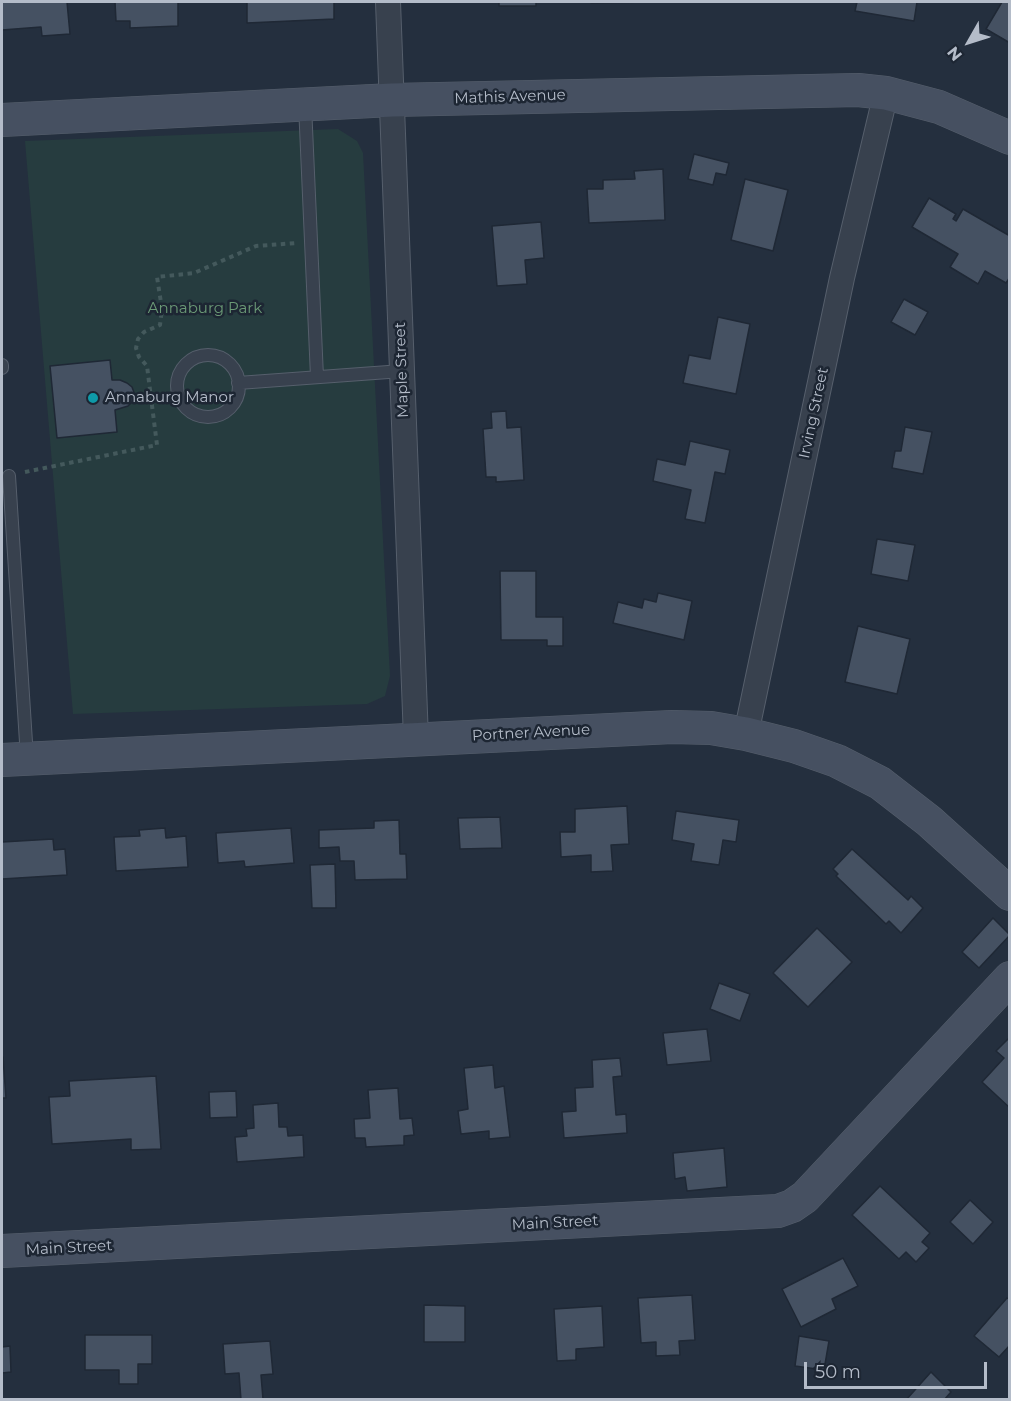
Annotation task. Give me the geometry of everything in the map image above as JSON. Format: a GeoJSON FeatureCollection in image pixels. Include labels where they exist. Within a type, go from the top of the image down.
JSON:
{"type":"FeatureCollection","features":[{"type":"Feature","properties":{"kind":"street","name":"Maple Street"},"geometry":{"type":"LineString","coordinates":[[388,2],[416,739]]}},
{"type":"Feature","properties":{"kind":"street","name":"Mathis Avenue"},"geometry":{"type":"LineString","coordinates":[[2,120],[392,100],[858,90],[886,93],[939,107],[1010,138]]}},
{"type":"Feature","properties":{"kind":"street","name":"Irving Street"},"geometry":{"type":"LineString","coordinates":[[747,734],[840,290],[886,93]]}},
{"type":"Feature","properties":{"kind":"street","name":"Portner Avenue"},"geometry":{"type":"LineString","coordinates":[[14,760],[672,727],[711,729],[747,734],[794,746],[837,761],[880,783],[929,821],[1010,894]]}},
{"type":"Feature","properties":{"kind":"street","name":"Main Street"},"geometry":{"type":"LineString","coordinates":[[2,1251],[778,1211],[792,1206],[805,1197],[1010,978]]}},
{"type":"Feature","properties":{"kind":"lane"},"geometry":{"type":"LineString","coordinates":[[305,104],[317,377]]}},
{"type":"Feature","properties":{"kind":"lane"},"geometry":{"type":"LineString","coordinates":[[204,355],[221,358],[228,363],[237,375],[238,383],[238,391],[232,405],[221,414],[214,416],[199,416],[191,412],[185,407],[177,392],[178,375],[182,368],[194,358],[204,355]]}},
{"type":"Feature","properties":{"kind":"lane"},"geometry":{"type":"LineString","coordinates":[[238,383],[402,371]]}},
{"type":"Feature","properties":{"kind":"lane"},"geometry":{"type":"LineString","coordinates":[[9,476],[14,760]]}},
{"type":"Feature","properties":{"kind":"path"},"geometry":{"type":"LineString","coordinates":[[9,476],[157,445],[147,366],[139,357],[136,348],[138,339],[144,332],[160,325],[162,320],[157,277],[194,273],[256,246],[311,242]]}},
{"type":"Feature","properties":{"kind":"green space","name":"Annaburg Park"},"geometry":{"type":"Polygon","coordinates":[[[338,129],[357,141],[363,153],[390,676],[385,696],[367,704],[73,714],[25,141],[338,129]]]}},
{"type":"Feature","properties":{"kind":"building"},"geometry":{"type":"Polygon","coordinates":[[[2,2],[67,2],[70,34],[42,36],[41,27],[2,30],[2,2]]]}},
{"type":"Feature","properties":{"kind":"building"},"geometry":{"type":"Polygon","coordinates":[[[115,2],[178,2],[178,26],[130,28],[130,21],[116,21],[115,2]]]}},
{"type":"Feature","properties":{"kind":"building"},"geometry":{"type":"Polygon","coordinates":[[[247,2],[334,2],[334,19],[247,23],[247,2]]]}},
{"type":"Feature","properties":{"kind":"building"},"geometry":{"type":"Polygon","coordinates":[[[499,2],[536,2],[536,6],[499,6],[499,2]]]}},
{"type":"Feature","properties":{"kind":"building"},"geometry":{"type":"Polygon","coordinates":[[[591,2],[650,2],[591,3],[591,2]]]}},
{"type":"Feature","properties":{"kind":"building"},"geometry":{"type":"Polygon","coordinates":[[[857,2],[917,2],[914,21],[855,11],[857,2]]]}},
{"type":"Feature","properties":{"kind":"building"},"geometry":{"type":"Polygon","coordinates":[[[1002,2],[1010,2],[1010,43],[986,29],[1002,2]]]}},
{"type":"Feature","properties":{"kind":"building"},"geometry":{"type":"Polygon","coordinates":[[[694,154],[729,163],[726,175],[716,173],[713,185],[688,179],[694,154]]]}},
{"type":"Feature","properties":{"kind":"building"},"geometry":{"type":"Polygon","coordinates":[[[663,169],[665,220],[589,223],[587,189],[603,189],[603,180],[635,179],[634,171],[663,169]]]}},
{"type":"Feature","properties":{"kind":"building"},"geometry":{"type":"Polygon","coordinates":[[[745,179],[788,190],[773,251],[731,240],[745,179]]]}},
{"type":"Feature","properties":{"kind":"building"},"geometry":{"type":"Polygon","coordinates":[[[929,198],[956,214],[953,219],[956,221],[963,209],[1010,236],[1010,277],[1006,283],[985,271],[978,284],[950,267],[958,254],[912,227],[929,198]]]}},
{"type":"Feature","properties":{"kind":"building"},"geometry":{"type":"Polygon","coordinates":[[[541,222],[544,258],[525,260],[527,284],[497,286],[492,226],[541,222]]]}},
{"type":"Feature","properties":{"kind":"building"},"geometry":{"type":"Polygon","coordinates":[[[904,299],[928,312],[915,335],[891,322],[904,299]]]}},
{"type":"Feature","properties":{"kind":"building"},"geometry":{"type":"Polygon","coordinates":[[[718,317],[750,324],[736,394],[683,383],[689,355],[710,359],[718,317]]]}},
{"type":"Feature","properties":{"kind":"building","name":"Annaburg Manor"},"geometry":{"type":"Polygon","coordinates":[[[110,360],[112,380],[127,383],[132,387],[135,395],[128,406],[115,410],[117,432],[57,438],[50,366],[110,360]]]}},
{"type":"Feature","properties":{"kind":"building"},"geometry":{"type":"Polygon","coordinates":[[[506,411],[507,428],[521,427],[524,480],[496,482],[496,477],[486,477],[483,429],[492,428],[491,412],[506,411]]]}},
{"type":"Feature","properties":{"kind":"building"},"geometry":{"type":"Polygon","coordinates":[[[905,427],[932,432],[923,474],[892,468],[895,451],[901,451],[905,427]]]}},
{"type":"Feature","properties":{"kind":"building"},"geometry":{"type":"Polygon","coordinates":[[[690,441],[730,450],[725,474],[715,472],[705,523],[685,519],[691,490],[653,481],[657,459],[685,465],[690,441]]]}},
{"type":"Feature","properties":{"kind":"building"},"geometry":{"type":"Polygon","coordinates":[[[877,539],[915,545],[908,581],[871,574],[877,539]]]}},
{"type":"Feature","properties":{"kind":"building"},"geometry":{"type":"Polygon","coordinates":[[[500,571],[536,571],[536,617],[563,617],[563,646],[547,646],[547,640],[501,640],[500,571]]]}},
{"type":"Feature","properties":{"kind":"building"},"geometry":{"type":"Polygon","coordinates":[[[658,593],[692,601],[684,640],[613,623],[618,602],[642,608],[644,599],[656,602],[658,593]]]}},
{"type":"Feature","properties":{"kind":"building"},"geometry":{"type":"Polygon","coordinates":[[[858,626],[910,639],[897,694],[845,682],[858,626]]]}},
{"type":"Feature","properties":{"kind":"building"},"geometry":{"type":"Polygon","coordinates":[[[627,806],[629,844],[611,845],[613,871],[591,872],[591,855],[561,857],[560,832],[575,832],[575,809],[627,806]]]}},
{"type":"Feature","properties":{"kind":"building"},"geometry":{"type":"Polygon","coordinates":[[[676,811],[739,820],[736,842],[723,840],[719,865],[691,861],[694,844],[672,840],[676,811]]]}},
{"type":"Feature","properties":{"kind":"building"},"geometry":{"type":"Polygon","coordinates":[[[500,817],[502,848],[460,849],[458,818],[500,817]]]}},
{"type":"Feature","properties":{"kind":"building"},"geometry":{"type":"Polygon","coordinates":[[[399,820],[400,854],[406,854],[407,879],[355,880],[354,861],[340,861],[339,847],[319,848],[319,830],[374,828],[374,821],[399,820]]]}},
{"type":"Feature","properties":{"kind":"building"},"geometry":{"type":"Polygon","coordinates":[[[165,828],[166,838],[186,836],[188,867],[116,871],[114,837],[140,836],[139,830],[165,828]]]}},
{"type":"Feature","properties":{"kind":"building"},"geometry":{"type":"Polygon","coordinates":[[[291,828],[294,863],[245,867],[244,861],[218,863],[216,833],[291,828]]]}},
{"type":"Feature","properties":{"kind":"building"},"geometry":{"type":"Polygon","coordinates":[[[53,839],[54,850],[65,849],[67,875],[2,879],[2,842],[53,839]]]}},
{"type":"Feature","properties":{"kind":"building"},"geometry":{"type":"Polygon","coordinates":[[[852,849],[908,900],[911,896],[923,908],[901,933],[889,921],[886,924],[836,876],[838,874],[833,869],[852,849]]]}},
{"type":"Feature","properties":{"kind":"building"},"geometry":{"type":"Polygon","coordinates":[[[335,864],[336,908],[312,908],[310,865],[335,864]]]}},
{"type":"Feature","properties":{"kind":"building"},"geometry":{"type":"Polygon","coordinates":[[[993,918],[1010,935],[979,968],[962,952],[993,918]]]}},
{"type":"Feature","properties":{"kind":"building"},"geometry":{"type":"Polygon","coordinates":[[[817,928],[852,962],[808,1007],[773,973],[817,928]]]}},
{"type":"Feature","properties":{"kind":"building"},"geometry":{"type":"Polygon","coordinates":[[[719,983],[750,994],[740,1021],[710,1009],[719,983]]]}},
{"type":"Feature","properties":{"kind":"building"},"geometry":{"type":"Polygon","coordinates":[[[707,1029],[711,1061],[667,1065],[663,1033],[707,1029]]]}},
{"type":"Feature","properties":{"kind":"building"},"geometry":{"type":"Polygon","coordinates":[[[1010,1037],[1010,1108],[982,1082],[1004,1058],[996,1051],[1010,1037]]]}},
{"type":"Feature","properties":{"kind":"building"},"geometry":{"type":"Polygon","coordinates":[[[3,1057],[6,1098],[2,1098],[3,1057]]]}},
{"type":"Feature","properties":{"kind":"building"},"geometry":{"type":"Polygon","coordinates":[[[620,1058],[622,1076],[613,1077],[616,1115],[626,1114],[627,1133],[564,1138],[562,1112],[576,1111],[575,1088],[593,1087],[592,1060],[620,1058]]]}},
{"type":"Feature","properties":{"kind":"building"},"geometry":{"type":"Polygon","coordinates":[[[493,1065],[495,1088],[504,1086],[510,1137],[489,1139],[489,1131],[461,1134],[458,1111],[468,1109],[464,1068],[493,1065]]]}},
{"type":"Feature","properties":{"kind":"building"},"geometry":{"type":"Polygon","coordinates":[[[156,1076],[161,1149],[131,1150],[131,1139],[52,1144],[49,1097],[70,1096],[69,1081],[156,1076]]]}},
{"type":"Feature","properties":{"kind":"building"},"geometry":{"type":"Polygon","coordinates":[[[398,1088],[400,1119],[412,1118],[414,1135],[404,1136],[404,1145],[366,1147],[365,1138],[355,1138],[354,1119],[370,1118],[368,1090],[398,1088]]]}},
{"type":"Feature","properties":{"kind":"building"},"geometry":{"type":"Polygon","coordinates":[[[236,1091],[237,1117],[210,1118],[209,1092],[236,1091]]]}},
{"type":"Feature","properties":{"kind":"building"},"geometry":{"type":"Polygon","coordinates":[[[278,1103],[279,1127],[287,1127],[288,1136],[303,1135],[304,1157],[237,1162],[235,1137],[247,1136],[246,1129],[254,1128],[253,1105],[278,1103]]]}},
{"type":"Feature","properties":{"kind":"building"},"geometry":{"type":"Polygon","coordinates":[[[724,1148],[727,1187],[687,1191],[685,1177],[675,1179],[673,1153],[724,1148]]]}},
{"type":"Feature","properties":{"kind":"building"},"geometry":{"type":"Polygon","coordinates":[[[880,1186],[930,1233],[922,1242],[929,1248],[916,1262],[906,1252],[899,1259],[852,1215],[880,1186]]]}},
{"type":"Feature","properties":{"kind":"building"},"geometry":{"type":"Polygon","coordinates":[[[970,1200],[993,1222],[973,1244],[950,1222],[970,1200]]]}},
{"type":"Feature","properties":{"kind":"building"},"geometry":{"type":"Polygon","coordinates":[[[843,1258],[858,1286],[832,1299],[836,1309],[801,1327],[782,1289],[843,1258]]]}},
{"type":"Feature","properties":{"kind":"building"},"geometry":{"type":"Polygon","coordinates":[[[692,1295],[695,1340],[679,1341],[680,1355],[656,1356],[656,1342],[641,1343],[638,1298],[692,1295]]]}},
{"type":"Feature","properties":{"kind":"building"},"geometry":{"type":"Polygon","coordinates":[[[1007,1298],[1010,1300],[1010,1345],[999,1357],[974,1336],[1007,1298]]]}},
{"type":"Feature","properties":{"kind":"building"},"geometry":{"type":"Polygon","coordinates":[[[424,1305],[465,1306],[465,1342],[424,1342],[424,1305]]]}},
{"type":"Feature","properties":{"kind":"building"},"geometry":{"type":"Polygon","coordinates":[[[602,1306],[604,1347],[576,1349],[576,1360],[557,1361],[554,1309],[602,1306]]]}},
{"type":"Feature","properties":{"kind":"building"},"geometry":{"type":"Polygon","coordinates":[[[85,1335],[152,1335],[152,1364],[138,1364],[138,1384],[119,1384],[119,1370],[85,1370],[85,1335]]]}},
{"type":"Feature","properties":{"kind":"building"},"geometry":{"type":"Polygon","coordinates":[[[799,1336],[829,1341],[824,1370],[795,1366],[799,1336]]]}},
{"type":"Feature","properties":{"kind":"building"},"geometry":{"type":"Polygon","coordinates":[[[270,1341],[273,1374],[261,1375],[263,1399],[241,1400],[239,1373],[225,1374],[223,1344],[270,1341]]]}},
{"type":"Feature","properties":{"kind":"building"},"geometry":{"type":"Polygon","coordinates":[[[10,1346],[11,1372],[2,1373],[2,1347],[10,1346]]]}},
{"type":"Feature","properties":{"kind":"building"},"geometry":{"type":"Polygon","coordinates":[[[931,1372],[951,1392],[944,1400],[906,1400],[931,1372]]]}},
{"type":"Feature","properties":{"kind":"place","name":"Annaburg Manor"},"geometry":{"type":"Point","coordinates":[93,398]}}]}
